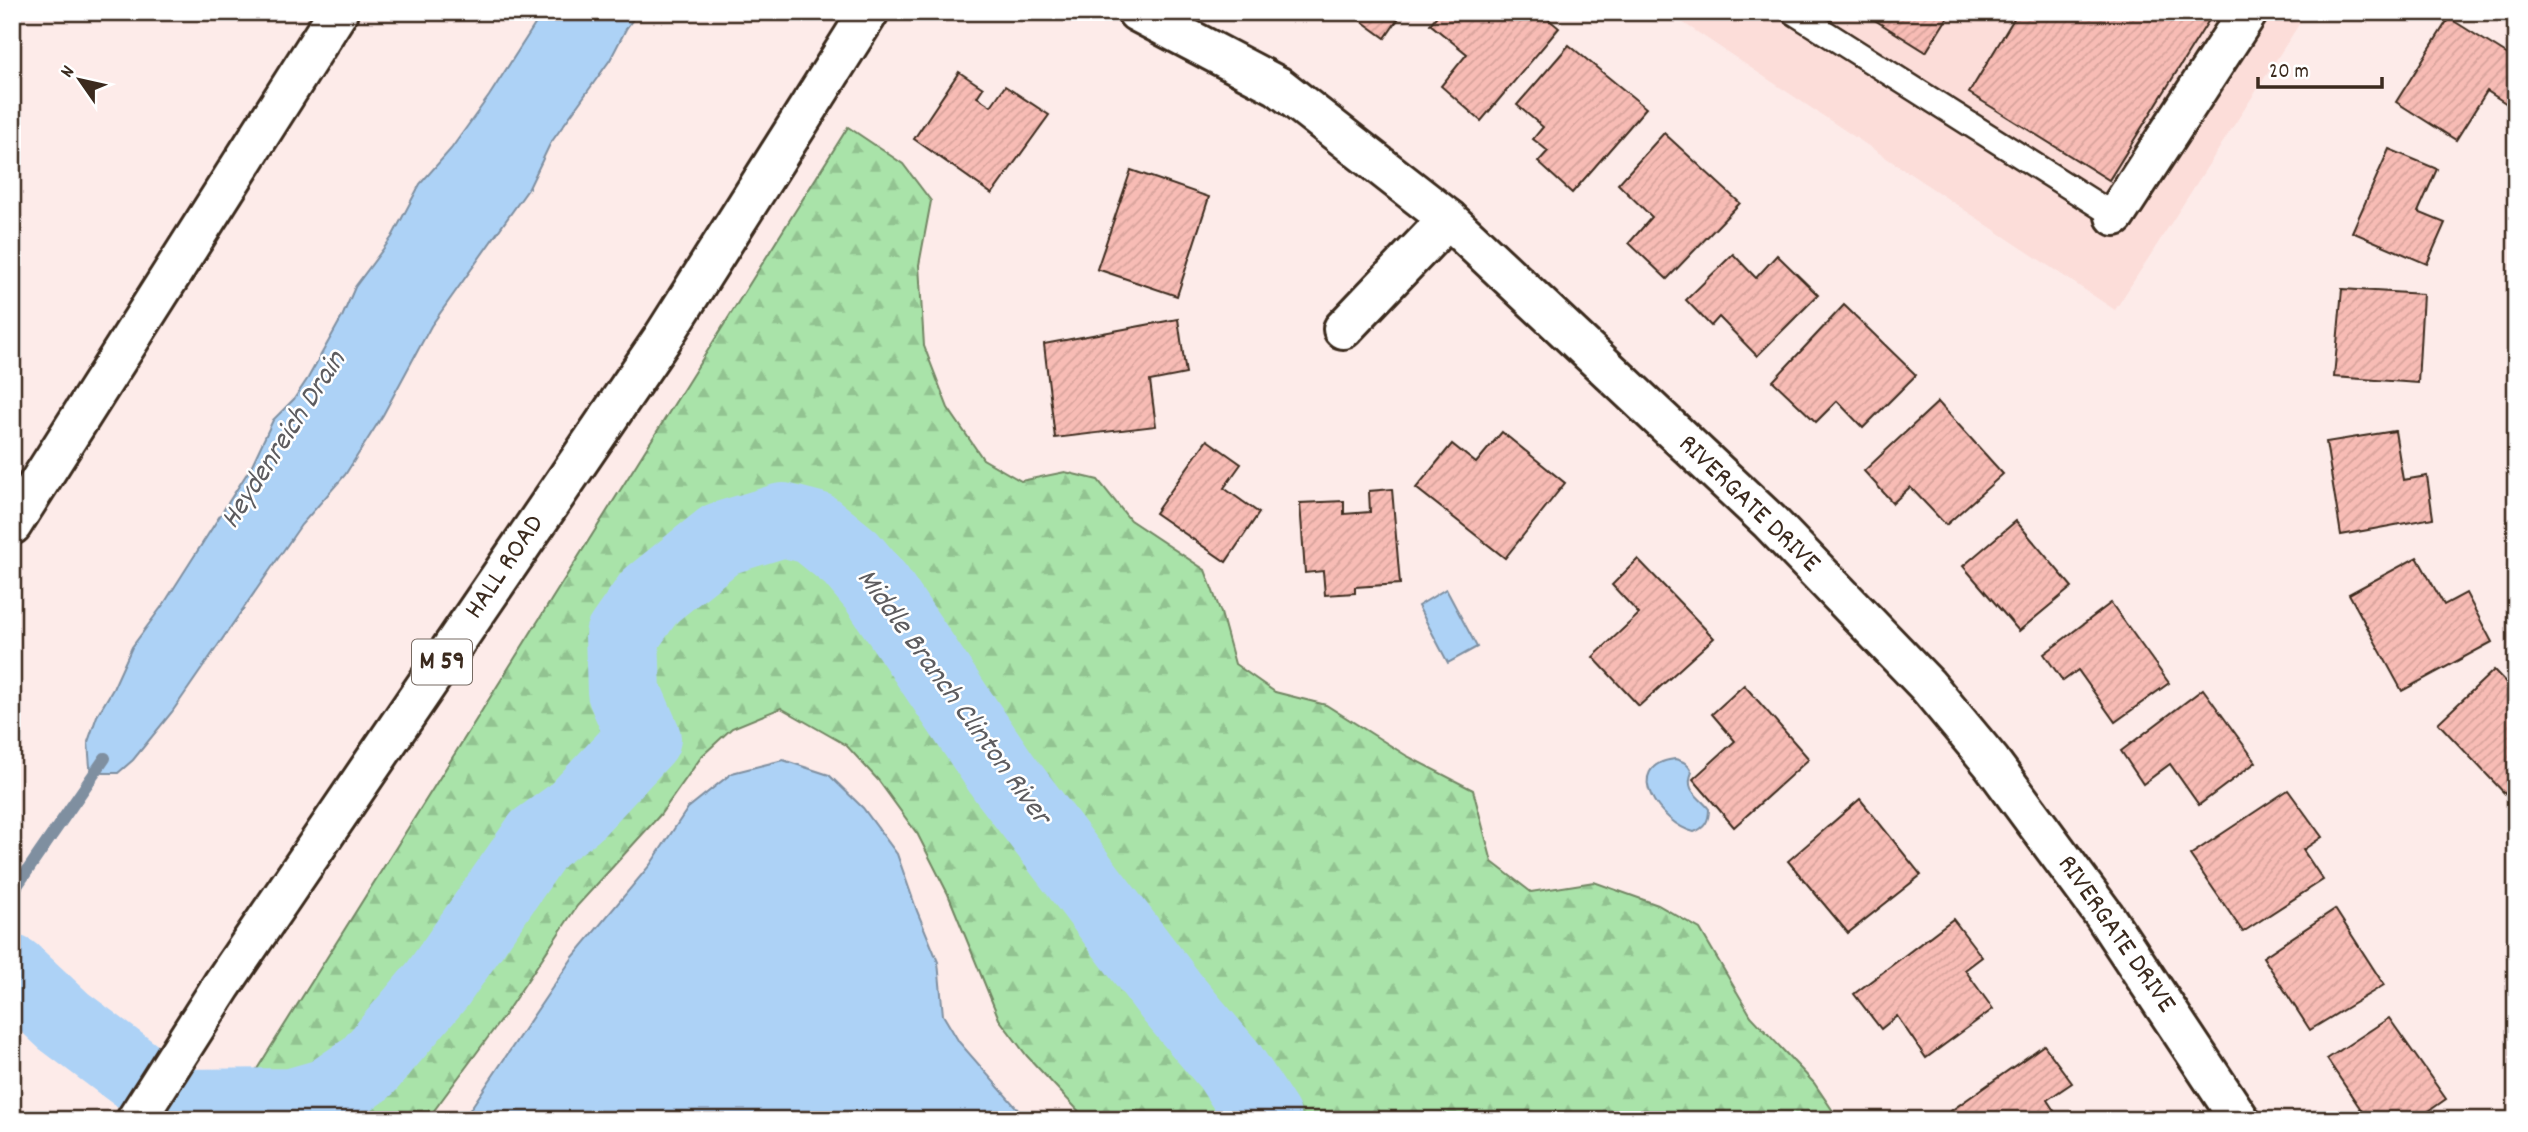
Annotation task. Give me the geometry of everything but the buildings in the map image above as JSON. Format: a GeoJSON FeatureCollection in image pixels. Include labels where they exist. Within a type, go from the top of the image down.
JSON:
{"type":"FeatureCollection","features":[{"type":"Feature","properties":{"kind":"main road"},"geometry":{"type":"LineString","coordinates":[[12,526],[338,12]]}},
{"type":"Feature","properties":{"kind":"main road","name":"HALL ROAD"},"geometry":{"type":"LineString","coordinates":[[136,1120],[222,985],[662,339],[869,12]]}},
{"type":"Feature","properties":{"kind":"main road","name":"RIVERGATE DRIVE"},"geometry":{"type":"LineString","coordinates":[[1137,12],[1278,86],[1448,219],[1770,522],[1927,685],[1991,762],[2104,915],[2240,1120]]}},
{"type":"Feature","properties":{"kind":"main road"},"geometry":{"type":"LineString","coordinates":[[2115,216],[2248,12]]}},
{"type":"Feature","properties":{"kind":"main road"},"geometry":{"type":"LineString","coordinates":[[1343,329],[1448,219]]}},
{"type":"Feature","properties":{"kind":"lane"},"geometry":{"type":"LineString","coordinates":[[1793,12],[2115,216]]}},
{"type":"Feature","properties":{"kind":"shaded area"},"geometry":{"type":"Polygon","coordinates":[[[1667,12],[2307,12],[2115,310],[1667,12]]]}},
{"type":"Feature","properties":{"kind":"green space"},"geometry":{"type":"Polygon","coordinates":[[[848,127],[903,164],[931,201],[919,265],[924,346],[948,408],[983,459],[1021,481],[1065,472],[1098,480],[1130,520],[1205,570],[1221,613],[1235,664],[1275,692],[1326,705],[1407,756],[1473,790],[1492,862],[1531,892],[1594,882],[1658,905],[1700,929],[1751,1016],[1814,1083],[1839,1120],[1087,1120],[1027,1056],[999,1019],[948,894],[918,835],[878,780],[846,745],[781,708],[732,728],[702,756],[660,815],[577,906],[503,1017],[427,1120],[225,1120],[848,127]]]}},
{"type":"Feature","properties":{"kind":"water"},"geometry":{"type":"Polygon","coordinates":[[[543,12],[638,12],[610,60],[550,144],[529,188],[431,326],[383,415],[345,475],[301,525],[172,712],[133,760],[118,773],[103,773],[90,767],[88,742],[97,716],[132,647],[165,602],[251,467],[273,420],[294,399],[308,378],[342,317],[355,287],[392,237],[420,184],[451,149],[489,96],[543,12]]]}},
{"type":"Feature","properties":{"kind":"water"},"geometry":{"type":"Polygon","coordinates":[[[1446,589],[1477,647],[1448,663],[1418,606],[1446,589]]]}},
{"type":"Feature","properties":{"kind":"water"},"geometry":{"type":"Polygon","coordinates":[[[1675,759],[1689,767],[1692,772],[1691,789],[1709,809],[1706,824],[1694,832],[1669,818],[1651,795],[1648,783],[1650,772],[1658,764],[1675,759]]]}},
{"type":"Feature","properties":{"kind":"water"},"geometry":{"type":"Polygon","coordinates":[[[783,760],[829,775],[863,808],[897,854],[938,962],[943,1015],[959,1042],[1027,1120],[463,1120],[573,957],[650,865],[688,808],[732,773],[783,760]]]}},
{"type":"Feature","properties":{"kind":"waterway","name":"Middle Branch Clinton River"},"geometry":{"type":"LineString","coordinates":[[12,972],[64,1021],[177,1106],[292,1105],[327,1095],[367,1068],[437,985],[538,839],[574,813],[644,738],[624,692],[622,636],[650,596],[721,539],[783,520],[814,528],[851,558],[877,589],[1004,777],[1173,999],[1229,1065],[1265,1120]]}},
{"type":"Feature","properties":{"kind":"waterway","name":"Heydenreich Drain"},"geometry":{"type":"LineString","coordinates":[[12,893],[105,758]]}}]}
